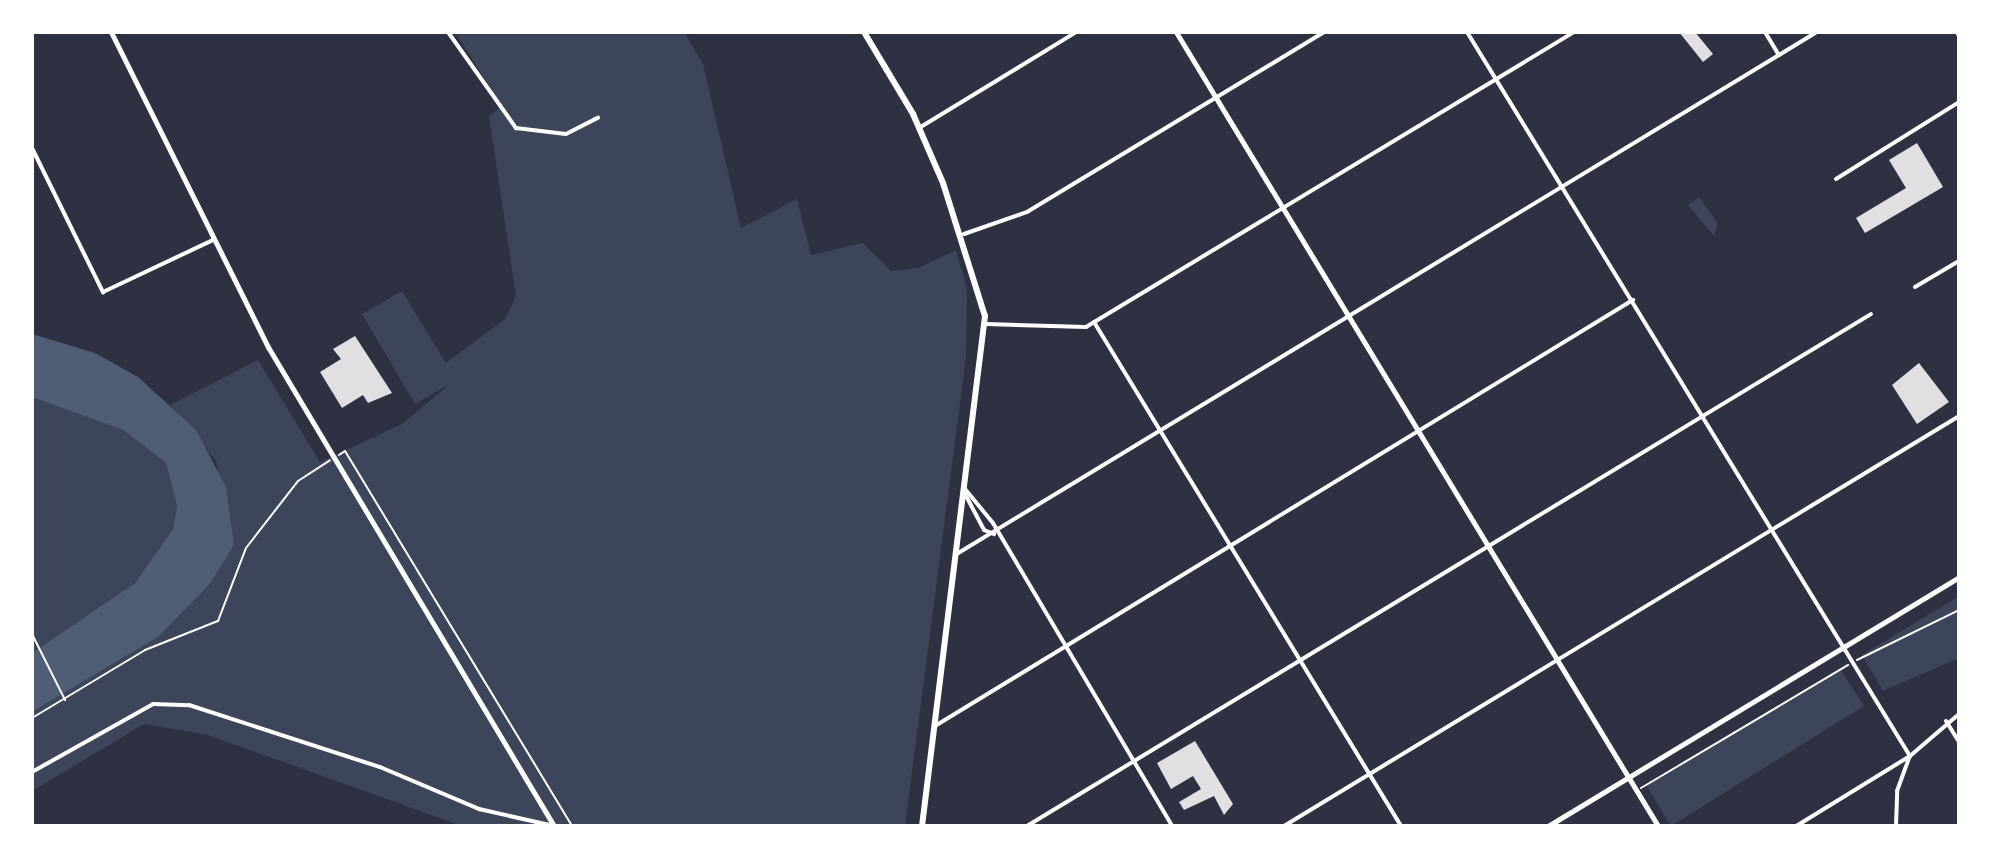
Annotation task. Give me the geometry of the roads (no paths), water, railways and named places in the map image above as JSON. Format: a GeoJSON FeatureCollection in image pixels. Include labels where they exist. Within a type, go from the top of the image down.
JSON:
{"type":"FeatureCollection","features":[{"type":"Feature","properties":{"kind":"main road"},"geometry":{"type":"LineString","coordinates":[[864,32],[919,128],[964,234],[986,324],[953,556],[922,826]]}},
{"type":"Feature","properties":{"kind":"street"},"geometry":{"type":"LineString","coordinates":[[111,32],[213,240],[334,458],[554,826]]}},
{"type":"Feature","properties":{"kind":"street"},"geometry":{"type":"LineString","coordinates":[[448,32],[516,128],[566,134],[598,118]]}},
{"type":"Feature","properties":{"kind":"street"},"geometry":{"type":"LineString","coordinates":[[919,128],[1076,32]]}},
{"type":"Feature","properties":{"kind":"street"},"geometry":{"type":"LineString","coordinates":[[1176,32],[1658,826]]}},
{"type":"Feature","properties":{"kind":"street"},"geometry":{"type":"LineString","coordinates":[[964,234],[1027,212],[1324,32]]}},
{"type":"Feature","properties":{"kind":"street"},"geometry":{"type":"LineString","coordinates":[[1467,32],[1910,756]]}},
{"type":"Feature","properties":{"kind":"street"},"geometry":{"type":"LineString","coordinates":[[986,324],[1094,322],[1574,32]]}},
{"type":"Feature","properties":{"kind":"street"},"geometry":{"type":"LineString","coordinates":[[1765,32],[1779,55]]}},
{"type":"Feature","properties":{"kind":"street"},"geometry":{"type":"LineString","coordinates":[[953,556],[1563,189],[1817,32]]}},
{"type":"Feature","properties":{"kind":"street"},"geometry":{"type":"LineString","coordinates":[[1836,179],[1959,102]]}},
{"type":"Feature","properties":{"kind":"street"},"geometry":{"type":"LineString","coordinates":[[32,148],[103,292],[213,240]]}},
{"type":"Feature","properties":{"kind":"street"},"geometry":{"type":"LineString","coordinates":[[1915,287],[1959,261]]}},
{"type":"Feature","properties":{"kind":"street"},"geometry":{"type":"LineString","coordinates":[[933,727],[1633,300]]}},
{"type":"Feature","properties":{"kind":"street"},"geometry":{"type":"LineString","coordinates":[[1027,826],[1871,314]]}},
{"type":"Feature","properties":{"kind":"street"},"geometry":{"type":"LineString","coordinates":[[1094,322],[1401,826]]}},
{"type":"Feature","properties":{"kind":"street"},"geometry":{"type":"LineString","coordinates":[[1284,826],[1959,416]]}},
{"type":"Feature","properties":{"kind":"street"},"geometry":{"type":"LineString","coordinates":[[963,487],[984,530],[994,534]]}},
{"type":"Feature","properties":{"kind":"street"},"geometry":{"type":"LineString","coordinates":[[963,487],[979,501],[994,534],[1172,826]]}},
{"type":"Feature","properties":{"kind":"street"},"geometry":{"type":"LineString","coordinates":[[1548,826],[1959,577]]}},
{"type":"Feature","properties":{"kind":"street"},"geometry":{"type":"LineString","coordinates":[[32,772],[153,704],[189,705],[380,767],[479,809],[554,826]]}},
{"type":"Feature","properties":{"kind":"street"},"geometry":{"type":"LineString","coordinates":[[1796,826],[1910,756],[1946,721],[1959,714]]}},
{"type":"Feature","properties":{"kind":"street"},"geometry":{"type":"LineString","coordinates":[[1946,721],[1959,742]]}},
{"type":"Feature","properties":{"kind":"street"},"geometry":{"type":"LineString","coordinates":[[1896,826],[1897,791],[1910,756]]}}]}
